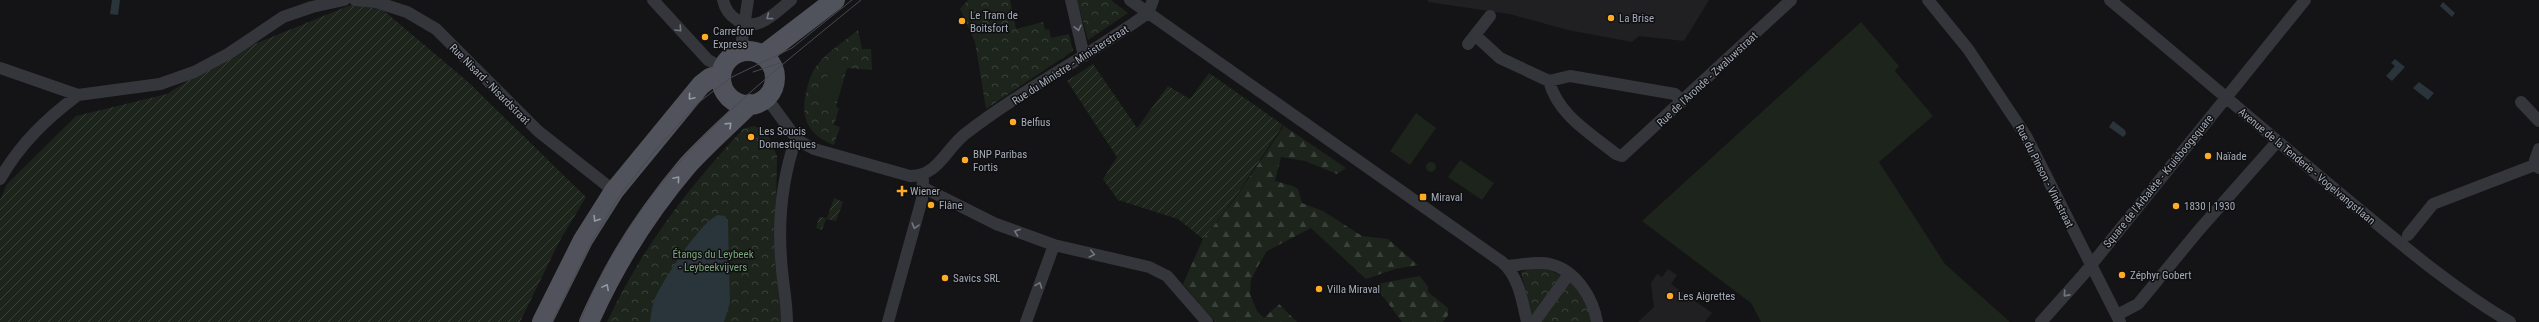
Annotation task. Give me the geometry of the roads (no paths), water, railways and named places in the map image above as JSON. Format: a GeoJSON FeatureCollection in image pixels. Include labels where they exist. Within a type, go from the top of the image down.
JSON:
{"type":"FeatureCollection","features":[{"type":"Feature","properties":{"kind":"main road"},"geometry":{"type":"LineString","coordinates":[[755,53],[814,0]]}},
{"type":"Feature","properties":{"kind":"main road"},"geometry":{"type":"LineString","coordinates":[[542,322],[583,240],[614,191],[701,85],[722,71],[732,56],[755,53],[835,0]]}},
{"type":"Feature","properties":{"kind":"main road"},"geometry":{"type":"LineString","coordinates":[[589,322],[618,263],[666,193],[708,144],[773,88],[774,75],[771,64],[755,53]]}},
{"type":"Feature","properties":{"kind":"main road"},"geometry":{"type":"LineString","coordinates":[[722,71],[723,88],[729,97],[737,102],[758,101]]}},
{"type":"Feature","properties":{"kind":"street"},"geometry":{"type":"LineString","coordinates":[[0,68],[78,95],[135,89],[181,77],[228,54],[283,17],[312,6],[344,0]]}},
{"type":"Feature","properties":{"kind":"street","name":"Rue Nisard - Nisardstraat"},"geometry":{"type":"LineString","coordinates":[[355,0],[376,2],[407,12],[436,29],[538,131],[614,191]]}},
{"type":"Feature","properties":{"kind":"street"},"geometry":{"type":"LineString","coordinates":[[653,0],[708,60],[722,71]]}},
{"type":"Feature","properties":{"kind":"street"},"geometry":{"type":"LineString","coordinates":[[723,0],[729,14],[743,24],[762,22],[791,0]]}},
{"type":"Feature","properties":{"kind":"street"},"geometry":{"type":"LineString","coordinates":[[748,0],[743,24],[742,40],[755,53]]}},
{"type":"Feature","properties":{"kind":"street"},"geometry":{"type":"LineString","coordinates":[[1071,0],[1084,56]]}},
{"type":"Feature","properties":{"kind":"street"},"geometry":{"type":"LineString","coordinates":[[1130,0],[1507,266],[1518,286],[1528,322],[1535,321],[1570,274]]}},
{"type":"Feature","properties":{"kind":"street"},"geometry":{"type":"LineString","coordinates":[[1148,13],[1153,0]]}},
{"type":"Feature","properties":{"kind":"street","name":"Rue de l'Aronde - Zwaluwstraat"},"geometry":{"type":"LineString","coordinates":[[1549,81],[1552,93],[1560,108],[1616,154],[1622,156],[1791,0]]}},
{"type":"Feature","properties":{"kind":"street","name":"Rue du Pinson - Vinkstraat"},"geometry":{"type":"LineString","coordinates":[[1928,0],[1968,49],[2026,136],[2118,319]]}},
{"type":"Feature","properties":{"kind":"street","name":"Avenue de la Tenderie - Vogelvangstlaan"},"geometry":{"type":"LineString","coordinates":[[2110,0],[2227,97],[2276,142],[2414,254],[2510,322]]}},
{"type":"Feature","properties":{"kind":"street","name":"Square de l'Arbalète - Kruisboogsquare"},"geometry":{"type":"LineString","coordinates":[[2041,322],[2090,265],[2305,0]]}},
{"type":"Feature","properties":{"kind":"street","name":"Rue du Ministre - Ministerstraat"},"geometry":{"type":"LineString","coordinates":[[922,175],[932,170],[958,140],[991,116],[1148,13]]}},
{"type":"Feature","properties":{"kind":"street"},"geometry":{"type":"LineString","coordinates":[[1490,16],[1472,40],[1500,58],[1549,81],[1570,76],[1675,94],[1682,102]]}},
{"type":"Feature","properties":{"kind":"street"},"geometry":{"type":"LineString","coordinates":[[0,179],[23,144],[53,114],[78,95]]}},
{"type":"Feature","properties":{"kind":"street"},"geometry":{"type":"LineString","coordinates":[[758,101],[788,143],[794,142]]}},
{"type":"Feature","properties":{"kind":"street"},"geometry":{"type":"LineString","coordinates":[[2521,102],[2539,121]]}},
{"type":"Feature","properties":{"kind":"street"},"geometry":{"type":"LineString","coordinates":[[794,142],[798,148],[814,149],[910,176],[922,175],[924,188],[888,322]]}},
{"type":"Feature","properties":{"kind":"street"},"geometry":{"type":"LineString","coordinates":[[787,322],[781,256],[782,220],[785,176],[794,142]]}},
{"type":"Feature","properties":{"kind":"street"},"geometry":{"type":"LineString","coordinates":[[2118,319],[2138,304],[2199,230],[2276,142]]}},
{"type":"Feature","properties":{"kind":"street"},"geometry":{"type":"LineString","coordinates":[[2408,235],[2433,204],[2538,166],[2536,154],[2539,149]]}},
{"type":"Feature","properties":{"kind":"street"},"geometry":{"type":"LineString","coordinates":[[924,188],[996,224],[1054,245],[1149,267],[1167,276],[1207,322]]}},
{"type":"Feature","properties":{"kind":"street"},"geometry":{"type":"LineString","coordinates":[[1026,322],[1054,245]]}},
{"type":"Feature","properties":{"kind":"street"},"geometry":{"type":"LineString","coordinates":[[1507,266],[1549,264],[1570,274],[1588,297],[1597,322]]}},
{"type":"Feature","properties":{"kind":"tram line"},"geometry":{"type":"LineString","coordinates":[[552,322],[592,241],[621,194],[654,152],[698,103],[730,78],[792,48],[852,0]]}},
{"type":"Feature","properties":{"kind":"tram line"},"geometry":{"type":"LineString","coordinates":[[580,322],[604,270],[632,223],[663,181],[698,142],[736,105],[861,0]]}},
{"type":"Feature","properties":{"kind":"tram line"},"geometry":{"type":"LineString","coordinates":[[753,72],[780,63]]}},
{"type":"Feature","properties":{"kind":"place","name":"La Brise"},"geometry":{"type":"Point","coordinates":[1611,18]}},
{"type":"Feature","properties":{"kind":"place","name":"Le Tram de Boitsfort"},"geometry":{"type":"Point","coordinates":[962,21]}},
{"type":"Feature","properties":{"kind":"place","name":"Carrefour Express"},"geometry":{"type":"Point","coordinates":[705,37]}},
{"type":"Feature","properties":{"kind":"place","name":"Belfius"},"geometry":{"type":"Point","coordinates":[1013,122]}},
{"type":"Feature","properties":{"kind":"place","name":"Les Soucis Domestiques"},"geometry":{"type":"Point","coordinates":[751,137]}},
{"type":"Feature","properties":{"kind":"place","name":"Naïade"},"geometry":{"type":"Point","coordinates":[2208,156]}},
{"type":"Feature","properties":{"kind":"place","name":"BNP Paribas Fortis"},"geometry":{"type":"Point","coordinates":[965,160]}},
{"type":"Feature","properties":{"kind":"place","name":"Wiener"},"geometry":{"type":"Point","coordinates":[902,191]}},
{"type":"Feature","properties":{"kind":"place","name":"Miraval"},"geometry":{"type":"Point","coordinates":[1423,197]}},
{"type":"Feature","properties":{"kind":"place","name":"Flâne"},"geometry":{"type":"Point","coordinates":[931,205]}},
{"type":"Feature","properties":{"kind":"place","name":"1830 | 1930"},"geometry":{"type":"Point","coordinates":[2176,206]}},
{"type":"Feature","properties":{"kind":"place","name":"Zéphyr Gobert"},"geometry":{"type":"Point","coordinates":[2122,275]}},
{"type":"Feature","properties":{"kind":"place","name":"Savics SRL"},"geometry":{"type":"Point","coordinates":[945,278]}},
{"type":"Feature","properties":{"kind":"place","name":"Villa Miraval"},"geometry":{"type":"Point","coordinates":[1319,289]}},
{"type":"Feature","properties":{"kind":"place","name":"Les Aigrettes"},"geometry":{"type":"Point","coordinates":[1670,296]}},
{"type":"Feature","properties":{"kind":"park label","name":"Étangs du Leybeek - Leybeekvijvers"},"geometry":{"type":"Point","coordinates":[713,260]}}]}
